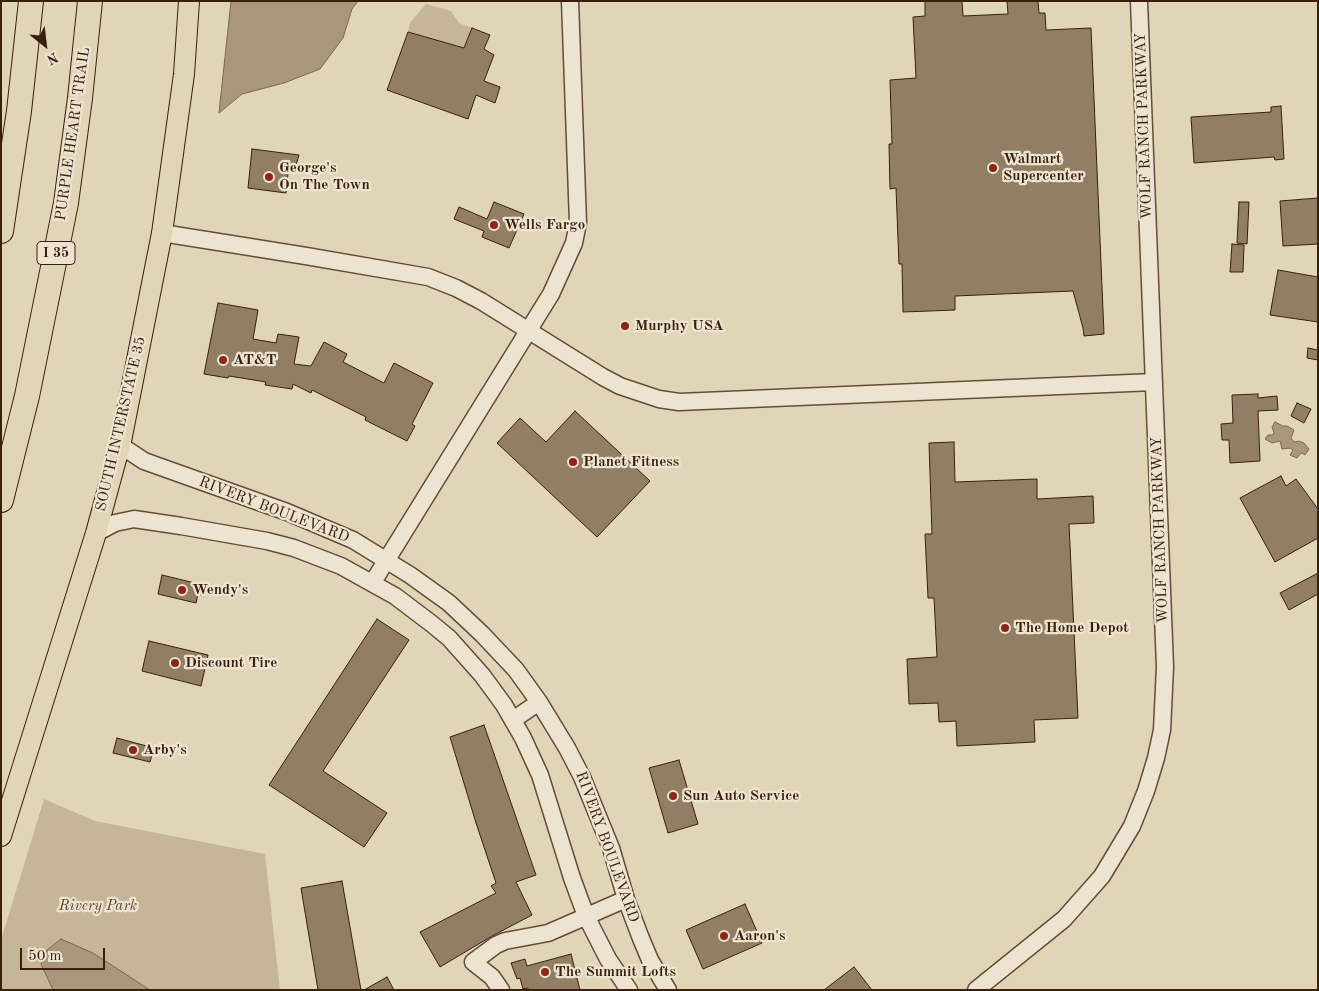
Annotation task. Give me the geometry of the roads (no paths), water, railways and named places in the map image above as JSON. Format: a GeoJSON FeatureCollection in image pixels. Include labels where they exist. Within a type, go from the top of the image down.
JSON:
{"type":"FeatureCollection","features":[{"type":"Feature","properties":{"kind":"highway"},"geometry":{"type":"LineString","coordinates":[[1,231],[19,111],[31,1]]}},
{"type":"Feature","properties":{"kind":"highway","name":"PURPLE HEART TRAIL"},"geometry":{"type":"LineString","coordinates":[[1,500],[27,396],[66,203],[80,98],[90,1]]}},
{"type":"Feature","properties":{"kind":"main road","name":"SOUTH INTERSTATE 35"},"geometry":{"type":"LineString","coordinates":[[1,836],[96,533],[120,441],[162,233],[184,74],[189,1]]}},
{"type":"Feature","properties":{"kind":"street"},"geometry":{"type":"LineString","coordinates":[[373,582],[551,294],[574,242],[578,224],[570,1]]}},
{"type":"Feature","properties":{"kind":"street","name":"WOLF RANCH PARKWAY"},"geometry":{"type":"LineString","coordinates":[[976,990],[1064,919],[1102,876],[1132,826],[1146,791],[1162,730],[1165,667],[1138,1]]}},
{"type":"Feature","properties":{"kind":"street"},"geometry":{"type":"LineString","coordinates":[[162,233],[315,257],[428,278],[456,288],[472,297],[604,378],[620,386],[659,399],[679,402],[1154,382]]}},
{"type":"Feature","properties":{"kind":"street","name":"RIVERY BOULEVARD"},"geometry":{"type":"LineString","coordinates":[[120,441],[123,447],[141,459],[320,525],[353,540],[387,560],[449,603],[482,634],[516,670],[540,702],[582,776],[611,848],[626,899],[650,960],[668,990]]}},
{"type":"Feature","properties":{"kind":"street","name":"RIVERY BOULEVARD"},"geometry":{"type":"LineString","coordinates":[[96,533],[115,523],[134,520],[191,527],[268,541],[294,548],[341,566],[373,582],[416,610],[449,638],[482,675],[523,738],[540,776],[586,916],[604,952],[629,990]]}},
{"type":"Feature","properties":{"kind":"street"},"geometry":{"type":"LineString","coordinates":[[513,720],[540,702]]}},
{"type":"Feature","properties":{"kind":"street"},"geometry":{"type":"LineString","coordinates":[[473,962],[496,945],[505,941],[548,933],[626,899]]}},
{"type":"Feature","properties":{"kind":"street"},"geometry":{"type":"LineString","coordinates":[[473,962],[488,990]]}},
{"type":"Feature","properties":{"kind":"street"},"geometry":{"type":"LineString","coordinates":[[473,962],[492,977],[500,990]]}},
{"type":"Feature","properties":{"kind":"place","name":"Walmart Supercenter"},"geometry":{"type":"Point","coordinates":[993,168]}},
{"type":"Feature","properties":{"kind":"place","name":"George's On The Town"},"geometry":{"type":"Point","coordinates":[269,177]}},
{"type":"Feature","properties":{"kind":"place","name":"Wells Fargo"},"geometry":{"type":"Point","coordinates":[494,225]}},
{"type":"Feature","properties":{"kind":"place","name":"Murphy USA"},"geometry":{"type":"Point","coordinates":[625,326]}},
{"type":"Feature","properties":{"kind":"place","name":"AT&T"},"geometry":{"type":"Point","coordinates":[223,360]}},
{"type":"Feature","properties":{"kind":"place","name":"Planet Fitness"},"geometry":{"type":"Point","coordinates":[573,462]}},
{"type":"Feature","properties":{"kind":"place","name":"Wendy's"},"geometry":{"type":"Point","coordinates":[182,590]}},
{"type":"Feature","properties":{"kind":"place","name":"The Home Depot"},"geometry":{"type":"Point","coordinates":[1005,628]}},
{"type":"Feature","properties":{"kind":"place","name":"Discount Tire"},"geometry":{"type":"Point","coordinates":[175,663]}},
{"type":"Feature","properties":{"kind":"place","name":"Arby's"},"geometry":{"type":"Point","coordinates":[133,750]}},
{"type":"Feature","properties":{"kind":"place","name":"Sun Auto Service"},"geometry":{"type":"Point","coordinates":[673,796]}},
{"type":"Feature","properties":{"kind":"place","name":"Aaron's"},"geometry":{"type":"Point","coordinates":[724,936]}},
{"type":"Feature","properties":{"kind":"place","name":"The Summit Lofts"},"geometry":{"type":"Point","coordinates":[545,972]}},
{"type":"Feature","properties":{"kind":"park label","name":"Rivery Park"},"geometry":{"type":"Point","coordinates":[98,906]}}]}
